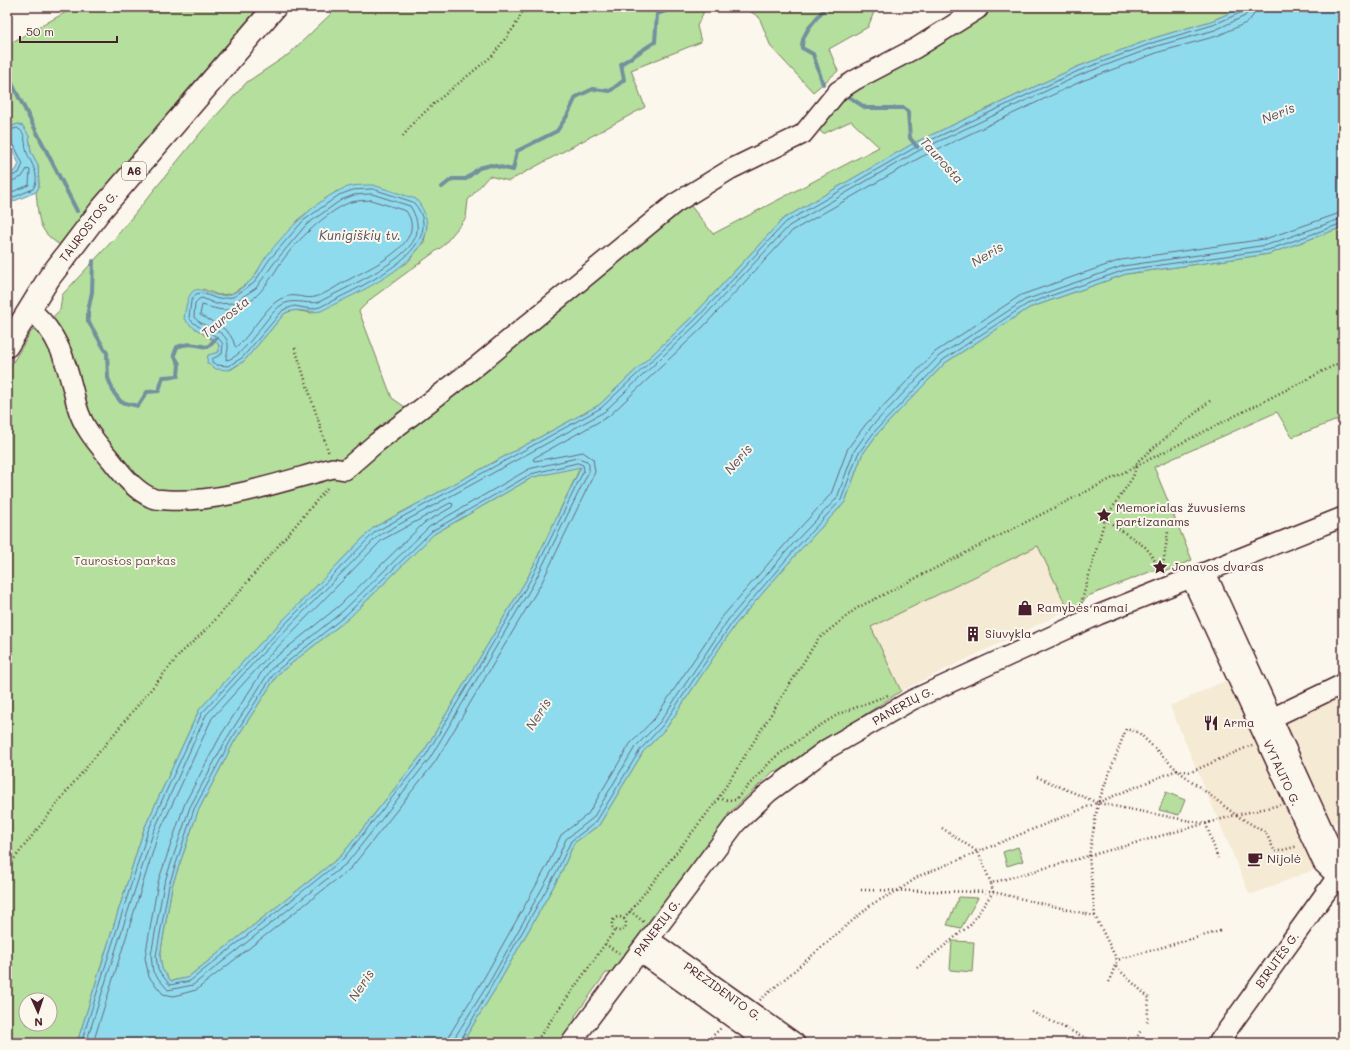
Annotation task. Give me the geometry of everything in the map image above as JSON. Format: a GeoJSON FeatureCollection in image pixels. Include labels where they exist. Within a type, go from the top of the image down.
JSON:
{"type":"FeatureCollection","features":[{"type":"Feature","properties":{"kind":"highway","name":"TAUROSTOS G."},"geometry":{"type":"LineString","coordinates":[[7,346],[28,309],[58,266],[100,211],[275,7]]}},
{"type":"Feature","properties":{"kind":"street"},"geometry":{"type":"LineString","coordinates":[[28,309],[40,317],[48,327],[59,346],[68,370],[82,423],[134,488],[154,499],[180,500],[220,496],[339,469],[376,443],[484,360],[674,204],[731,169],[803,134],[838,91],[855,80],[916,48],[978,9]]}},
{"type":"Feature","properties":{"kind":"street","name":"PANERIŲ G."},"geometry":{"type":"LineString","coordinates":[[571,1043],[736,823],[768,793],[827,749],[912,700],[960,676],[1098,615],[1343,517]]}},
{"type":"Feature","properties":{"kind":"street","name":"VYTAUTO G."},"geometry":{"type":"LineString","coordinates":[[1199,575],[1272,718],[1333,852],[1340,879]]}},
{"type":"Feature","properties":{"kind":"street","name":"VYTAUTO G."},"geometry":{"type":"LineString","coordinates":[[1199,575],[1266,739],[1322,863],[1340,879]]}},
{"type":"Feature","properties":{"kind":"street"},"geometry":{"type":"LineString","coordinates":[[1272,718],[1343,684]]}},
{"type":"Feature","properties":{"kind":"street","name":"BIRUTĖS G."},"geometry":{"type":"LineString","coordinates":[[1218,1043],[1340,879]]}},
{"type":"Feature","properties":{"kind":"street","name":"PREZIDENTO G."},"geometry":{"type":"LineString","coordinates":[[645,946],[741,1015],[794,1043]]}},
{"type":"Feature","properties":{"kind":"street","name":"PREZIDENTO G."},"geometry":{"type":"LineString","coordinates":[[741,1015],[768,1043]]}},
{"type":"Feature","properties":{"kind":"path"},"geometry":{"type":"LineString","coordinates":[[403,136],[414,122],[437,100],[492,56],[515,26],[525,7]]}},
{"type":"Feature","properties":{"kind":"path"},"geometry":{"type":"LineString","coordinates":[[7,868],[71,786],[181,653],[210,626],[321,494],[339,469],[295,348]]}},
{"type":"Feature","properties":{"kind":"path"},"geometry":{"type":"LineString","coordinates":[[624,919],[716,802],[818,639],[857,608],[1136,465],[1343,362]]}},
{"type":"Feature","properties":{"kind":"path"},"geometry":{"type":"LineString","coordinates":[[1080,607],[1105,519],[1133,477],[1138,460],[1211,400]]}},
{"type":"Feature","properties":{"kind":"path"},"geometry":{"type":"LineString","coordinates":[[1105,519],[1148,551],[1161,576],[1168,532]]}},
{"type":"Feature","properties":{"kind":"path"},"geometry":{"type":"LineString","coordinates":[[1109,982],[1116,967],[1117,960],[1095,916],[1089,856],[1098,803],[1126,729],[1138,732],[1177,770],[1236,815],[1266,833],[1275,852],[1313,842]]}},
{"type":"Feature","properties":{"kind":"path"},"geometry":{"type":"LineString","coordinates":[[705,1043],[718,1030],[741,1015],[872,904],[899,890],[919,876],[1177,770],[1190,772],[1266,739]]}},
{"type":"Feature","properties":{"kind":"path"},"geometry":{"type":"LineString","coordinates":[[1037,777],[1098,803],[1206,824]]}},
{"type":"Feature","properties":{"kind":"path"},"geometry":{"type":"LineString","coordinates":[[991,883],[1236,815],[1294,802]]}},
{"type":"Feature","properties":{"kind":"path"},"geometry":{"type":"LineString","coordinates":[[1206,824],[1218,858]]}},
{"type":"Feature","properties":{"kind":"path"},"geometry":{"type":"LineString","coordinates":[[917,968],[970,925],[993,892],[991,883],[978,852],[942,828]]}},
{"type":"Feature","properties":{"kind":"path"},"geometry":{"type":"LineString","coordinates":[[862,890],[993,892],[1095,916]]}},
{"type":"Feature","properties":{"kind":"path"},"geometry":{"type":"LineString","coordinates":[[615,930],[612,925],[614,920],[618,918],[624,919]]}},
{"type":"Feature","properties":{"kind":"path"},"geometry":{"type":"LineString","coordinates":[[615,930],[618,931],[624,929],[626,926],[624,919]]}},
{"type":"Feature","properties":{"kind":"path"},"geometry":{"type":"LineString","coordinates":[[535,1043],[615,930]]}},
{"type":"Feature","properties":{"kind":"path"},"geometry":{"type":"LineString","coordinates":[[1117,960],[1220,931]]}},
{"type":"Feature","properties":{"kind":"path"},"geometry":{"type":"LineString","coordinates":[[1116,967],[1149,998],[1147,1022]]}},
{"type":"Feature","properties":{"kind":"path"},"geometry":{"type":"LineString","coordinates":[[1032,1012],[1096,1043]]}},
{"type":"Feature","properties":{"kind":"path"},"geometry":{"type":"LineString","coordinates":[[1134,1043],[1142,1030]]}},
{"type":"Feature","properties":{"kind":"shaded area"},"geometry":{"type":"Polygon","coordinates":[[[1038,546],[1068,610],[901,691],[871,627],[1038,546]]]}},
{"type":"Feature","properties":{"kind":"shaded area"},"geometry":{"type":"Polygon","coordinates":[[[1260,665],[1284,720],[1343,691],[1343,820],[1319,832],[1331,863],[1250,895],[1170,706],[1260,665]]]}},
{"type":"Feature","properties":{"kind":"green space"},"geometry":{"type":"Polygon","coordinates":[[[75,7],[261,7],[184,94],[60,245],[47,234],[40,222],[36,192],[39,187],[38,165],[31,152],[29,136],[18,124],[7,128],[7,45],[75,7]]]}},
{"type":"Feature","properties":{"kind":"green space","name":"Taurostos parkas"},"geometry":{"type":"Polygon","coordinates":[[[338,7],[706,7],[697,26],[701,42],[631,70],[645,107],[509,181],[489,176],[468,200],[466,218],[443,246],[372,298],[359,311],[392,398],[421,418],[687,201],[713,234],[879,147],[851,121],[823,134],[816,127],[846,91],[994,7],[1244,7],[1211,21],[1154,38],[1077,67],[914,143],[783,219],[693,316],[599,405],[373,528],[252,652],[199,710],[144,829],[77,1043],[7,1043],[7,372],[31,332],[35,328],[40,329],[60,310],[62,295],[115,238],[202,131],[247,82],[289,54],[338,7]],[[337,191],[300,218],[266,258],[251,281],[231,294],[218,295],[203,289],[201,332],[219,345],[219,352],[213,354],[230,370],[244,361],[285,313],[294,310],[312,313],[407,263],[424,242],[427,226],[337,191]]]}},
{"type":"Feature","properties":{"kind":"green space"},"geometry":{"type":"Polygon","coordinates":[[[743,7],[876,7],[868,27],[829,49],[838,71],[813,92],[771,47],[759,17],[743,7]]]}},
{"type":"Feature","properties":{"kind":"green space"},"geometry":{"type":"Polygon","coordinates":[[[1343,227],[1343,418],[1292,437],[1277,412],[1154,467],[1192,560],[1164,572],[1152,571],[1088,596],[1079,606],[1068,610],[1038,546],[871,627],[901,691],[779,771],[774,771],[728,814],[727,819],[612,973],[606,973],[575,1016],[576,1023],[562,1043],[462,1043],[497,986],[561,873],[574,843],[599,825],[643,752],[667,727],[735,625],[799,551],[845,502],[862,455],[878,433],[945,363],[1029,308],[1126,274],[1269,254],[1343,227]]]}},
{"type":"Feature","properties":{"kind":"green space"},"geometry":{"type":"Polygon","coordinates":[[[581,466],[528,577],[423,753],[341,856],[187,978],[171,981],[162,969],[160,956],[172,886],[198,811],[234,742],[278,674],[349,618],[434,534],[533,477],[581,466]]]}},
{"type":"Feature","properties":{"kind":"green space"},"geometry":{"type":"Polygon","coordinates":[[[1166,792],[1185,800],[1179,815],[1159,810],[1166,792]]]}},
{"type":"Feature","properties":{"kind":"green space"},"geometry":{"type":"Polygon","coordinates":[[[1018,847],[1023,861],[1007,866],[1003,852],[1018,847]]]}},
{"type":"Feature","properties":{"kind":"green space"},"geometry":{"type":"Polygon","coordinates":[[[959,897],[978,898],[961,928],[947,925],[959,897]]]}},
{"type":"Feature","properties":{"kind":"green space"},"geometry":{"type":"Polygon","coordinates":[[[952,941],[974,942],[972,972],[950,970],[952,941]]]}},
{"type":"Feature","properties":{"kind":"water","name":"Neris"},"geometry":{"type":"Polygon","coordinates":[[[1244,7],[1343,7],[1343,227],[1269,254],[1126,274],[1029,308],[945,363],[878,433],[862,455],[845,502],[799,551],[735,625],[667,727],[643,752],[599,825],[574,843],[561,873],[497,986],[462,1043],[77,1043],[144,829],[199,710],[252,652],[373,528],[599,405],[693,316],[783,219],[914,143],[1077,67],[1154,38],[1211,21],[1244,7]],[[581,467],[533,477],[434,534],[349,618],[278,674],[234,742],[198,811],[172,886],[160,956],[162,969],[171,981],[187,978],[341,856],[423,753],[528,577],[581,467]]]}},
{"type":"Feature","properties":{"kind":"water"},"geometry":{"type":"Polygon","coordinates":[[[18,124],[23,126],[29,136],[31,152],[38,165],[39,187],[36,192],[7,204],[7,175],[16,170],[19,164],[7,138],[7,128],[18,124]]]}},
{"type":"Feature","properties":{"kind":"water","name":"Kunigiškių tv."},"geometry":{"type":"Polygon","coordinates":[[[373,185],[416,199],[426,219],[425,237],[415,253],[398,268],[378,281],[321,311],[290,311],[285,313],[244,361],[229,370],[216,369],[207,363],[208,355],[219,352],[219,345],[184,319],[187,303],[191,294],[195,290],[201,290],[214,295],[222,296],[236,292],[252,280],[274,247],[293,226],[317,205],[329,196],[352,186],[373,185]]]}},
{"type":"Feature","properties":{"kind":"waterway","name":"Taurosta"},"geometry":{"type":"LineString","coordinates":[[442,187],[452,179],[466,179],[479,168],[491,165],[513,170],[517,151],[557,131],[567,116],[576,97],[593,89],[610,91],[624,80],[621,64],[655,42],[657,14],[676,7]]}},
{"type":"Feature","properties":{"kind":"waterway","name":"Taurosta"},"geometry":{"type":"LineString","coordinates":[[823,84],[813,54],[802,48],[802,42],[807,31],[826,7]]}},
{"type":"Feature","properties":{"kind":"waterway","name":"Taurosta"},"geometry":{"type":"LineString","coordinates":[[7,74],[77,211]]}},
{"type":"Feature","properties":{"kind":"waterway","name":"Taurosta"},"geometry":{"type":"LineString","coordinates":[[849,97],[866,108],[904,108],[908,112],[910,138],[917,147]]}},
{"type":"Feature","properties":{"kind":"waterway","name":"Taurosta"},"geometry":{"type":"LineString","coordinates":[[93,261],[92,292],[88,311],[88,321],[107,353],[108,378],[114,393],[121,402],[138,406],[147,392],[159,391],[163,377],[178,376],[179,364],[174,355],[177,347],[188,344],[208,347],[216,338]]}},
{"type":"Feature","properties":{"kind":"place","name":"Memorialas žuvusiems partizanams"},"geometry":{"type":"Point","coordinates":[1104,515]}},
{"type":"Feature","properties":{"kind":"place","name":"Jonavos dvaras"},"geometry":{"type":"Point","coordinates":[1160,567]}},
{"type":"Feature","properties":{"kind":"place","name":"Ramybės namai"},"geometry":{"type":"Point","coordinates":[1025,608]}},
{"type":"Feature","properties":{"kind":"place","name":"Siuvykla"},"geometry":{"type":"Point","coordinates":[973,634]}},
{"type":"Feature","properties":{"kind":"place","name":"Arma"},"geometry":{"type":"Point","coordinates":[1211,723]}},
{"type":"Feature","properties":{"kind":"place","name":"Nijolė"},"geometry":{"type":"Point","coordinates":[1255,859]}}]}
